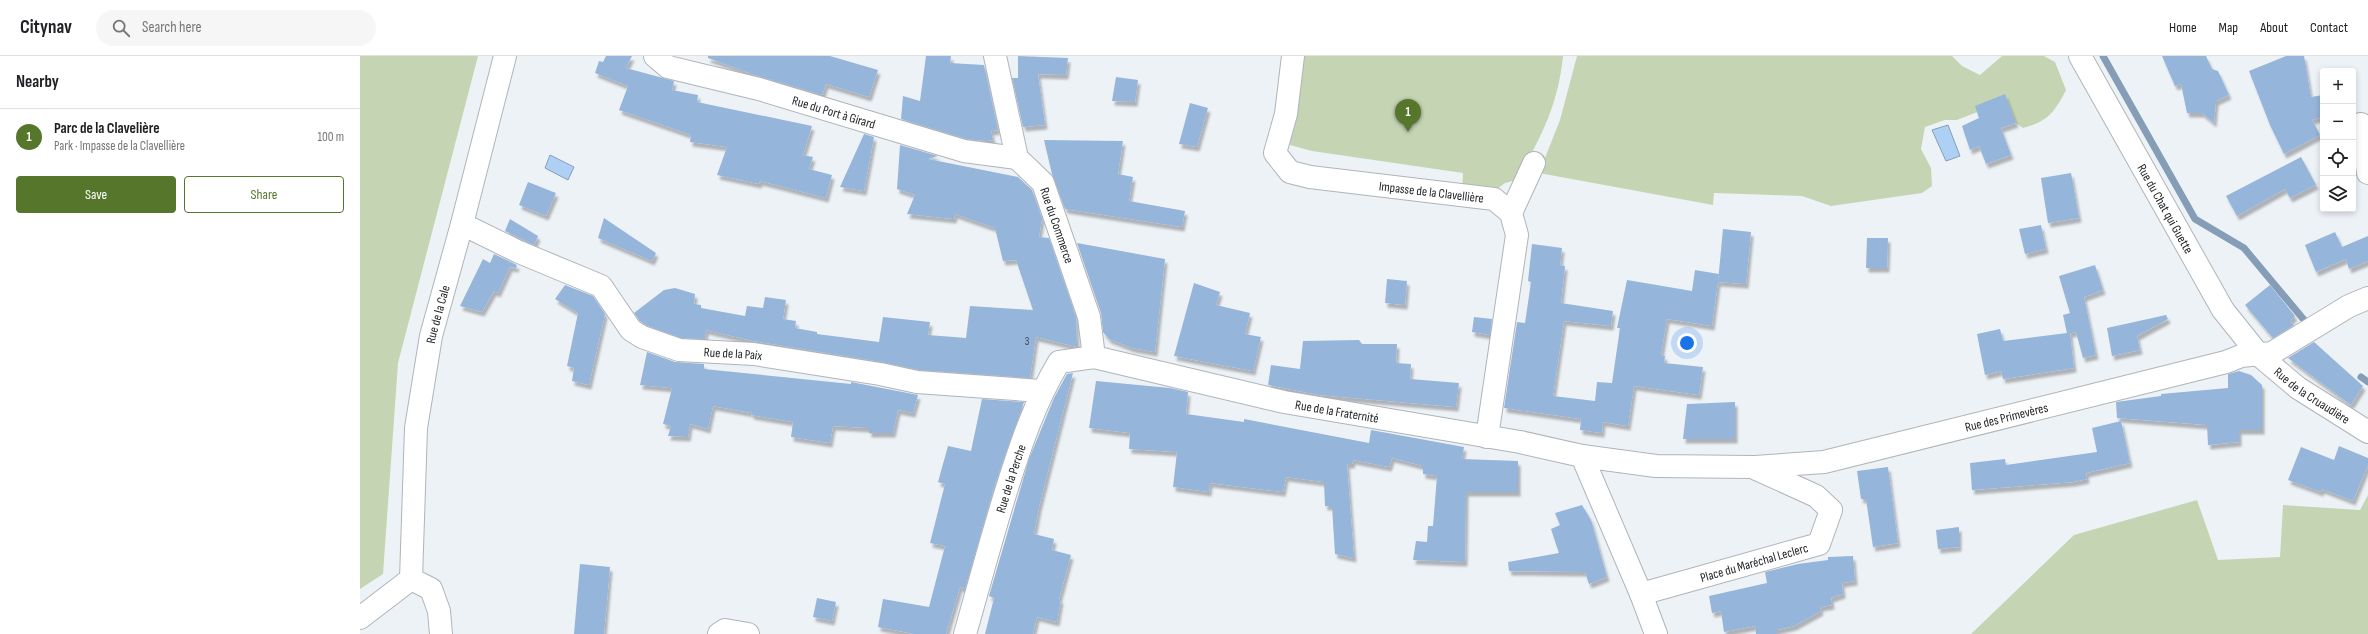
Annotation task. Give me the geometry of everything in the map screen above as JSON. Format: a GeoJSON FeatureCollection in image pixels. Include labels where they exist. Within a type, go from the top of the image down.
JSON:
{"type":"FeatureCollection","features":[{"type":"Feature","properties":{"kind":"street","name":"Rue de la Cale"},"geometry":{"type":"LineString","coordinates":[[412,579],[416,428],[431,336],[462,224],[505,56]]}},
{"type":"Feature","properties":{"kind":"street","name":"Rue du Port à Girard"},"geometry":{"type":"LineString","coordinates":[[655,56],[668,68],[759,89],[964,151],[1016,158]]}},
{"type":"Feature","properties":{"kind":"street"},"geometry":{"type":"LineString","coordinates":[[995,56],[1016,158]]}},
{"type":"Feature","properties":{"kind":"street","name":"Impasse de la Clavellière"},"geometry":{"type":"LineString","coordinates":[[1292,56],[1286,114],[1276,153],[1290,172],[1310,177],[1494,199],[1511,213]]}},
{"type":"Feature","properties":{"kind":"street","name":"Rue du Chat qui Guette"},"geometry":{"type":"LineString","coordinates":[[2080,56],[2204,281],[2223,310],[2259,355]]}},
{"type":"Feature","properties":{"kind":"street"},"geometry":{"type":"LineString","coordinates":[[2361,124],[2368,173]]}},
{"type":"Feature","properties":{"kind":"street","name":"Rue du Commerce"},"geometry":{"type":"LineString","coordinates":[[1016,158],[1043,183],[1089,317],[1094,357]]}},
{"type":"Feature","properties":{"kind":"street"},"geometry":{"type":"LineString","coordinates":[[1487,437],[1517,235],[1511,213],[1534,163]]}},
{"type":"Feature","properties":{"kind":"street","name":"Rue de la Paix"},"geometry":{"type":"LineString","coordinates":[[462,224],[519,252],[601,286],[631,330],[642,337],[679,350],[754,354],[880,374],[917,382],[1041,391]]}},
{"type":"Feature","properties":{"kind":"street","name":"Rue des Primevères"},"geometry":{"type":"LineString","coordinates":[[1752,467],[1824,462],[2219,364],[2242,356],[2272,353],[2349,306],[2368,298]]}},
{"type":"Feature","properties":{"kind":"street","name":"Rue de la Cruaudière"},"geometry":{"type":"LineString","coordinates":[[2259,355],[2298,388],[2368,432]]}},
{"type":"Feature","properties":{"kind":"street","name":"Rue de la Perche"},"geometry":{"type":"LineString","coordinates":[[965,634],[993,532],[1027,425],[1041,391],[1059,362],[1094,357]]}},
{"type":"Feature","properties":{"kind":"street","name":"Rue de la Fraternité"},"geometry":{"type":"LineString","coordinates":[[1094,357],[1284,402],[1487,437],[1582,456]]}},
{"type":"Feature","properties":{"kind":"street"},"geometry":{"type":"LineString","coordinates":[[1582,456],[1641,594],[1656,634]]}},
{"type":"Feature","properties":{"kind":"street","name":"Place du Maréchal Leclerc"},"geometry":{"type":"LineString","coordinates":[[1582,456],[1656,466],[1752,467],[1816,496],[1831,510],[1819,544],[1641,594]]}},
{"type":"Feature","properties":{"kind":"street"},"geometry":{"type":"LineString","coordinates":[[360,618],[412,579],[431,589],[439,611],[441,634]]}},
{"type":"Feature","properties":{"kind":"street"},"geometry":{"type":"LineString","coordinates":[[719,634],[725,630],[748,634]]}},
{"type":"Feature","properties":{"kind":"green space"},"geometry":{"type":"Polygon","coordinates":[[[360,56],[478,56],[398,363],[383,574],[360,589],[360,56]]]}},
{"type":"Feature","properties":{"kind":"green space"},"geometry":{"type":"Polygon","coordinates":[[[1302,56],[1563,56],[1561,74],[1553,106],[1534,150],[1517,180],[1505,183],[1497,189],[1462,190],[1463,173],[1312,151],[1290,145],[1302,56]]]}},
{"type":"Feature","properties":{"kind":"green space"},"geometry":{"type":"Polygon","coordinates":[[[1577,56],[1952,56],[1962,66],[1980,75],[2002,56],[2044,56],[2055,62],[2066,90],[2054,110],[2044,119],[2031,126],[2023,128],[1996,109],[1985,109],[1957,120],[1945,120],[1925,127],[1921,149],[1931,168],[1932,186],[1922,193],[1831,206],[1802,196],[1714,193],[1713,205],[1539,173],[1560,120],[1577,56]]]}},
{"type":"Feature","properties":{"kind":"green space"},"geometry":{"type":"Polygon","coordinates":[[[2368,495],[2368,634],[1971,634],[2074,535],[2197,500],[2218,560],[2280,557],[2283,505],[2360,510],[2368,495]]]}},
{"type":"Feature","properties":{"kind":"water"},"geometry":{"type":"Polygon","coordinates":[[[1948,125],[1960,156],[1946,161],[1932,130],[1948,125]]]}},
{"type":"Feature","properties":{"kind":"water"},"geometry":{"type":"Polygon","coordinates":[[[550,155],[574,167],[568,180],[545,168],[550,155]]]}},
{"type":"Feature","properties":{"kind":"building"},"geometry":{"type":"Polygon","coordinates":[[[606,56],[632,56],[626,68],[674,81],[672,90],[698,95],[697,102],[812,126],[803,155],[813,157],[809,169],[832,175],[826,198],[760,181],[759,184],[717,175],[727,147],[690,142],[691,135],[619,110],[628,86],[595,73],[599,61],[603,62],[606,56]]]}},
{"type":"Feature","properties":{"kind":"building"},"geometry":{"type":"Polygon","coordinates":[[[708,56],[830,56],[878,70],[869,97],[826,84],[822,95],[752,74],[708,58],[708,56]]]}},
{"type":"Feature","properties":{"kind":"building"},"geometry":{"type":"Polygon","coordinates":[[[926,56],[951,56],[950,63],[984,65],[998,130],[991,131],[993,140],[987,141],[967,139],[901,119],[903,96],[920,101],[926,56]]]}},
{"type":"Feature","properties":{"kind":"building"},"geometry":{"type":"Polygon","coordinates":[[[1018,56],[1068,58],[1066,75],[1038,74],[1045,125],[1023,127],[1012,78],[1018,78],[1018,56]]]}},
{"type":"Feature","properties":{"kind":"building"},"geometry":{"type":"Polygon","coordinates":[[[2162,56],[2206,56],[2212,69],[2218,71],[2229,95],[2216,101],[2214,123],[2202,113],[2187,113],[2181,84],[2175,86],[2162,56]]]}},
{"type":"Feature","properties":{"kind":"building"},"geometry":{"type":"Polygon","coordinates":[[[2286,56],[2304,56],[2311,97],[2320,96],[2320,118],[2312,120],[2320,135],[2284,154],[2270,125],[2249,71],[2286,56]]]}},
{"type":"Feature","properties":{"kind":"building"},"geometry":{"type":"Polygon","coordinates":[[[1116,77],[1138,80],[1135,102],[1112,101],[1116,77]]]}},
{"type":"Feature","properties":{"kind":"building"},"geometry":{"type":"Polygon","coordinates":[[[2005,94],[2016,123],[2001,128],[2011,155],[1986,164],[1979,146],[1970,150],[1962,126],[1979,118],[1975,106],[2005,94]]]}},
{"type":"Feature","properties":{"kind":"building"},"geometry":{"type":"Polygon","coordinates":[[[1190,103],[1208,108],[1197,147],[1179,144],[1190,103]]]}},
{"type":"Feature","properties":{"kind":"building"},"geometry":{"type":"Polygon","coordinates":[[[864,134],[874,137],[864,191],[840,187],[864,134]]]}},
{"type":"Feature","properties":{"kind":"building"},"geometry":{"type":"Polygon","coordinates":[[[1044,140],[1123,141],[1118,174],[1133,177],[1129,201],[1185,211],[1182,227],[1065,209],[1052,174],[1044,140]]]}},
{"type":"Feature","properties":{"kind":"building"},"geometry":{"type":"Polygon","coordinates":[[[900,145],[938,156],[928,159],[1018,177],[1032,190],[1042,218],[1039,237],[1049,238],[1076,317],[1077,347],[1036,337],[1030,378],[919,370],[882,362],[753,341],[706,330],[705,339],[681,338],[648,326],[640,321],[634,313],[664,290],[675,288],[695,294],[694,304],[701,305],[701,308],[745,316],[747,306],[763,308],[765,297],[786,300],[783,319],[796,321],[795,328],[817,332],[817,334],[879,342],[883,317],[930,322],[928,335],[966,338],[970,306],[1033,310],[1016,260],[1003,261],[995,228],[955,214],[954,219],[907,214],[915,195],[897,189],[900,145]]]}},
{"type":"Feature","properties":{"kind":"building"},"geometry":{"type":"Polygon","coordinates":[[[2301,157],[2316,185],[2290,198],[2285,189],[2237,216],[2226,196],[2301,157]]]}},
{"type":"Feature","properties":{"kind":"building"},"geometry":{"type":"Polygon","coordinates":[[[2071,173],[2079,218],[2048,223],[2041,178],[2071,173]]]}},
{"type":"Feature","properties":{"kind":"building"},"geometry":{"type":"Polygon","coordinates":[[[528,182],[556,193],[546,216],[519,205],[528,182]]]}},
{"type":"Feature","properties":{"kind":"building"},"geometry":{"type":"Polygon","coordinates":[[[604,218],[656,253],[652,261],[598,238],[604,218]]]}},
{"type":"Feature","properties":{"kind":"building"},"geometry":{"type":"Polygon","coordinates":[[[510,219],[538,236],[534,245],[505,231],[510,219]]]}},
{"type":"Feature","properties":{"kind":"building"},"geometry":{"type":"Polygon","coordinates":[[[2041,225],[2046,249],[2025,254],[2019,229],[2041,225]]]}},
{"type":"Feature","properties":{"kind":"building"},"geometry":{"type":"Polygon","coordinates":[[[1723,229],[1751,232],[1746,284],[1718,282],[1723,229]]]}},
{"type":"Feature","properties":{"kind":"building"},"geometry":{"type":"Polygon","coordinates":[[[2335,232],[2342,247],[2368,236],[2368,261],[2349,269],[2346,259],[2316,272],[2305,245],[2335,232]]]}},
{"type":"Feature","properties":{"kind":"building"},"geometry":{"type":"Polygon","coordinates":[[[1867,238],[1888,238],[1887,268],[1866,268],[1867,238]]]}},
{"type":"Feature","properties":{"kind":"building"},"geometry":{"type":"Polygon","coordinates":[[[1077,243],[1165,259],[1155,352],[1132,348],[1109,339],[1103,332],[1101,313],[1077,243]]]}},
{"type":"Feature","properties":{"kind":"building"},"geometry":{"type":"Polygon","coordinates":[[[1532,244],[1562,248],[1560,265],[1565,266],[1561,303],[1613,311],[1611,326],[1564,321],[1553,396],[1595,401],[1597,382],[1612,383],[1620,328],[1617,328],[1627,280],[1692,291],[1695,270],[1719,274],[1712,326],[1667,319],[1661,355],[1665,356],[1664,363],[1703,367],[1699,395],[1634,386],[1628,426],[1603,422],[1602,433],[1580,430],[1581,419],[1504,408],[1517,322],[1525,323],[1531,282],[1528,281],[1532,244]]]}},
{"type":"Feature","properties":{"kind":"building"},"geometry":{"type":"Polygon","coordinates":[[[494,254],[517,265],[516,268],[510,267],[498,293],[494,291],[482,312],[460,306],[483,259],[490,263],[494,254]]]}},
{"type":"Feature","properties":{"kind":"building"},"geometry":{"type":"Polygon","coordinates":[[[2095,265],[2103,290],[2084,297],[2096,355],[2083,358],[2076,332],[2070,333],[2074,368],[2003,379],[2001,371],[1985,375],[1977,334],[2000,329],[2003,341],[2067,333],[2063,315],[2070,313],[2059,276],[2095,265]]]}},
{"type":"Feature","properties":{"kind":"building"},"geometry":{"type":"Polygon","coordinates":[[[1387,279],[1407,281],[1405,305],[1385,303],[1387,279]]]}},
{"type":"Feature","properties":{"kind":"building"},"geometry":{"type":"Polygon","coordinates":[[[1194,283],[1220,292],[1216,305],[1250,313],[1245,334],[1261,337],[1253,371],[1174,356],[1194,283]]]}},
{"type":"Feature","properties":{"kind":"building"},"geometry":{"type":"Polygon","coordinates":[[[565,285],[593,296],[605,314],[589,385],[572,381],[574,368],[567,366],[578,313],[555,299],[565,285]]]}},
{"type":"Feature","properties":{"kind":"building"},"geometry":{"type":"Polygon","coordinates":[[[2270,285],[2295,316],[2290,321],[2294,325],[2273,338],[2245,305],[2270,285]]]}},
{"type":"Feature","properties":{"kind":"building"},"geometry":{"type":"Polygon","coordinates":[[[2166,315],[2168,319],[2137,336],[2140,350],[2112,356],[2107,328],[2166,315]]]}},
{"type":"Feature","properties":{"kind":"building"},"geometry":{"type":"Polygon","coordinates":[[[1474,317],[1492,319],[1490,335],[1472,332],[1474,317]]]}},
{"type":"Feature","properties":{"kind":"building"},"geometry":{"type":"Polygon","coordinates":[[[1359,340],[1362,344],[1397,344],[1396,363],[1411,364],[1410,379],[1459,383],[1456,407],[1319,395],[1268,385],[1271,365],[1300,369],[1303,341],[1359,340]]]}},
{"type":"Feature","properties":{"kind":"building"},"geometry":{"type":"Polygon","coordinates":[[[2314,342],[2363,386],[2351,405],[2288,358],[2314,342]]]}},
{"type":"Feature","properties":{"kind":"building"},"geometry":{"type":"Polygon","coordinates":[[[647,352],[675,362],[704,364],[704,369],[851,384],[851,382],[918,395],[913,413],[898,410],[893,433],[869,433],[869,428],[833,426],[830,443],[791,437],[793,422],[751,415],[752,413],[713,406],[708,429],[690,424],[688,437],[668,436],[671,426],[663,424],[672,388],[640,385],[647,352]]]}},
{"type":"Feature","properties":{"kind":"building"},"geometry":{"type":"Polygon","coordinates":[[[2239,371],[2251,375],[2262,385],[2262,430],[2239,430],[2239,442],[2208,445],[2207,425],[2117,418],[2116,402],[2161,396],[2161,394],[2228,388],[2228,374],[2239,371]]]}},
{"type":"Feature","properties":{"kind":"building"},"geometry":{"type":"Polygon","coordinates":[[[1073,373],[1039,507],[1034,534],[1054,539],[1052,550],[1071,555],[1059,599],[1061,599],[1057,622],[1037,617],[1033,634],[985,634],[994,598],[989,596],[1029,459],[1054,398],[1067,374],[1073,373]]]}},
{"type":"Feature","properties":{"kind":"building"},"geometry":{"type":"Polygon","coordinates":[[[1096,381],[1170,388],[1188,392],[1186,414],[1244,422],[1244,419],[1369,443],[1371,430],[1464,447],[1462,459],[1518,461],[1518,492],[1466,492],[1465,562],[1413,560],[1416,541],[1427,542],[1428,526],[1433,526],[1437,476],[1423,474],[1423,466],[1392,458],[1389,467],[1353,460],[1352,464],[1347,464],[1354,558],[1335,554],[1332,506],[1325,506],[1324,482],[1286,477],[1283,492],[1210,483],[1209,492],[1173,487],[1177,452],[1129,449],[1130,433],[1089,428],[1096,381]]]}},
{"type":"Feature","properties":{"kind":"building"},"geometry":{"type":"Polygon","coordinates":[[[982,399],[1024,402],[995,484],[965,589],[960,587],[946,634],[915,634],[878,627],[883,599],[929,607],[945,546],[930,543],[945,484],[938,482],[948,446],[971,451],[982,399]]]}},
{"type":"Feature","properties":{"kind":"building"},"geometry":{"type":"Polygon","coordinates":[[[1735,402],[1735,439],[1683,439],[1687,404],[1735,402]]]}},
{"type":"Feature","properties":{"kind":"building"},"geometry":{"type":"Polygon","coordinates":[[[2121,421],[2130,463],[2086,473],[2087,479],[2073,482],[1972,490],[1970,463],[2005,459],[2006,465],[2097,452],[2092,428],[2121,421]]]}},
{"type":"Feature","properties":{"kind":"building"},"geometry":{"type":"Polygon","coordinates":[[[2339,446],[2368,458],[2368,465],[2353,501],[2322,489],[2321,492],[2288,480],[2301,447],[2334,460],[2339,446]]]}},
{"type":"Feature","properties":{"kind":"building"},"geometry":{"type":"Polygon","coordinates":[[[1888,467],[1898,543],[1873,547],[1866,499],[1861,499],[1857,471],[1888,467]]]}},
{"type":"Feature","properties":{"kind":"building"},"geometry":{"type":"Polygon","coordinates":[[[1582,505],[1591,520],[1607,577],[1589,584],[1585,572],[1509,571],[1508,562],[1559,553],[1551,529],[1560,525],[1555,513],[1582,505]]]}},
{"type":"Feature","properties":{"kind":"building"},"geometry":{"type":"Polygon","coordinates":[[[1959,527],[1959,547],[1938,549],[1936,530],[1959,527]]]}},
{"type":"Feature","properties":{"kind":"building"},"geometry":{"type":"Polygon","coordinates":[[[1853,556],[1855,581],[1842,583],[1843,594],[1831,598],[1832,605],[1820,607],[1821,611],[1794,626],[1777,630],[1777,634],[1756,634],[1755,626],[1724,632],[1721,611],[1712,613],[1709,596],[1767,583],[1765,572],[1798,564],[1828,560],[1828,557],[1853,556]]]}},
{"type":"Feature","properties":{"kind":"building"},"geometry":{"type":"Polygon","coordinates":[[[580,564],[610,567],[604,634],[574,634],[580,564]]]}},
{"type":"Feature","properties":{"kind":"building"},"geometry":{"type":"Polygon","coordinates":[[[817,598],[836,602],[832,621],[813,617],[817,598]]]}},
{"type":"Feature","properties":{"kind":"waterway"},"geometry":{"type":"LineString","coordinates":[[2103,56],[2195,219],[2244,248],[2310,327]]}},
{"type":"Feature","properties":{"kind":"waterway"},"geometry":{"type":"LineString","coordinates":[[2361,377],[2368,382]]}},
{"type":"Feature","properties":{"kind":"place","name":"Parc de la Clavelière"},"geometry":{"type":"Point","coordinates":[1408,132]}}]}
